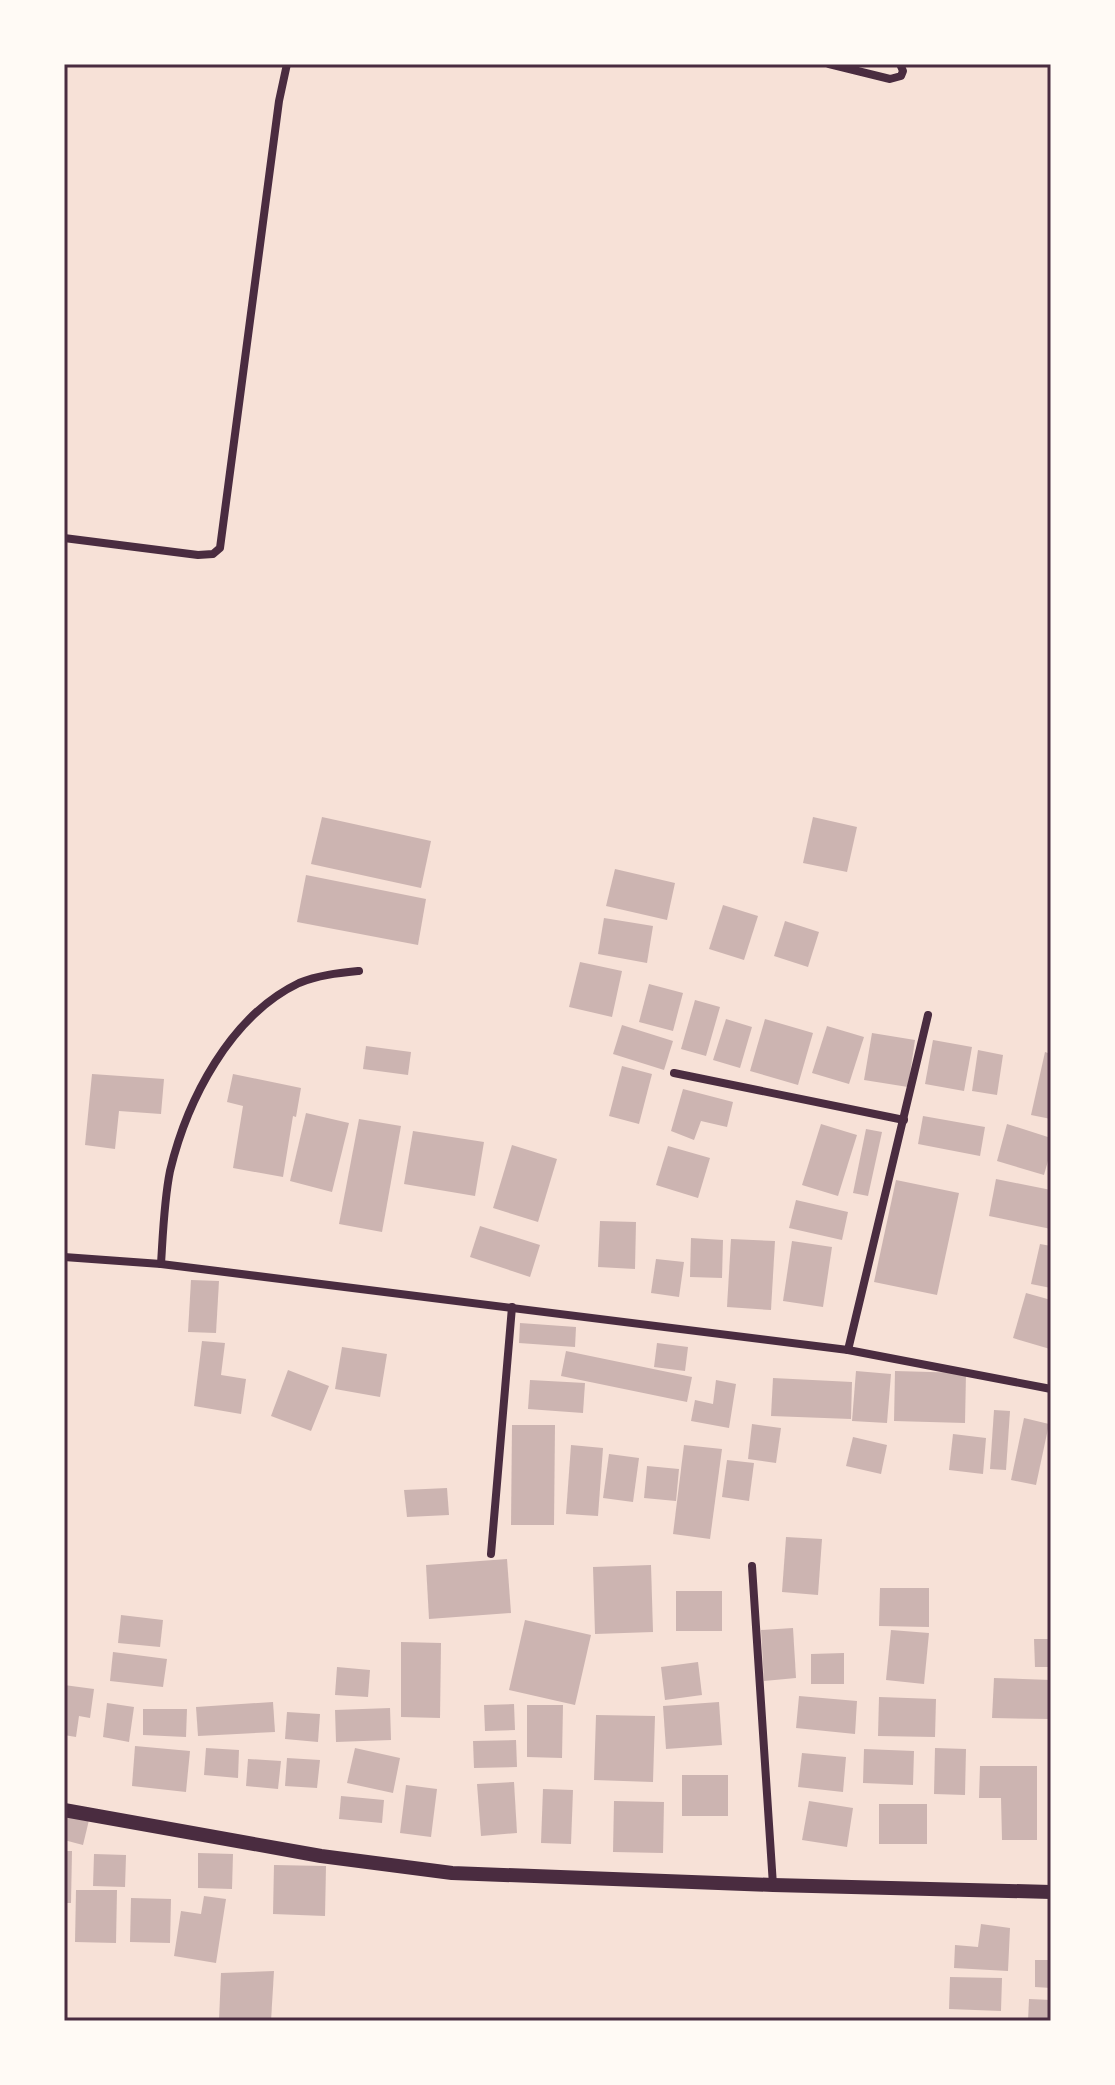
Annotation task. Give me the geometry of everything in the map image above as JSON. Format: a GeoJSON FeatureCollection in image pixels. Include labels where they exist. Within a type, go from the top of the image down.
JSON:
{"type":"FeatureCollection","features":[{"type":"Feature","properties":{"kind":"street"},"geometry":{"type":"LineString","coordinates":[[64,538],[198,555],[213,554],[220,548],[279,101],[287,64]]}},
{"type":"Feature","properties":{"kind":"street"},"geometry":{"type":"LineString","coordinates":[[829,64],[890,79],[901,76],[903,71],[900,64]]}},
{"type":"Feature","properties":{"kind":"street"},"geometry":{"type":"LineString","coordinates":[[161,1264],[171,1171],[199,1092],[223,1051],[252,1016],[276,996],[302,982],[328,974],[359,971]]}},
{"type":"Feature","properties":{"kind":"street"},"geometry":{"type":"LineString","coordinates":[[848,1350],[928,1015]]}},
{"type":"Feature","properties":{"kind":"street"},"geometry":{"type":"LineString","coordinates":[[674,1073],[904,1120]]}},
{"type":"Feature","properties":{"kind":"street"},"geometry":{"type":"LineString","coordinates":[[64,1257],[161,1264],[848,1350],[1051,1389]]}},
{"type":"Feature","properties":{"kind":"street"},"geometry":{"type":"LineString","coordinates":[[491,1554],[512,1307]]}},
{"type":"Feature","properties":{"kind":"street"},"geometry":{"type":"LineString","coordinates":[[752,1566],[773,1885]]}},
{"type":"Feature","properties":{"kind":"street"},"geometry":{"type":"LineString","coordinates":[[64,1810],[321,1856],[452,1873],[1051,1892]]}},
{"type":"Feature","properties":{"kind":"building"},"geometry":{"type":"Polygon","coordinates":[[[322,817],[431,841],[421,888],[311,864],[322,817]]]}},
{"type":"Feature","properties":{"kind":"building"},"geometry":{"type":"Polygon","coordinates":[[[813,817],[857,827],[847,872],[803,863],[813,817]]]}},
{"type":"Feature","properties":{"kind":"building"},"geometry":{"type":"Polygon","coordinates":[[[615,869],[675,883],[667,920],[606,906],[615,869]]]}},
{"type":"Feature","properties":{"kind":"building"},"geometry":{"type":"Polygon","coordinates":[[[306,875],[426,899],[418,945],[297,922],[306,875]]]}},
{"type":"Feature","properties":{"kind":"building"},"geometry":{"type":"Polygon","coordinates":[[[723,905],[758,916],[744,960],[709,949],[723,905]]]}},
{"type":"Feature","properties":{"kind":"building"},"geometry":{"type":"Polygon","coordinates":[[[604,918],[653,926],[647,963],[598,954],[604,918]]]}},
{"type":"Feature","properties":{"kind":"building"},"geometry":{"type":"Polygon","coordinates":[[[785,921],[819,932],[808,967],[774,956],[785,921]]]}},
{"type":"Feature","properties":{"kind":"building"},"geometry":{"type":"Polygon","coordinates":[[[580,962],[622,971],[612,1017],[569,1007],[580,962]]]}},
{"type":"Feature","properties":{"kind":"building"},"geometry":{"type":"Polygon","coordinates":[[[649,984],[683,993],[673,1031],[639,1022],[649,984]]]}},
{"type":"Feature","properties":{"kind":"building"},"geometry":{"type":"Polygon","coordinates":[[[695,1000],[720,1007],[706,1056],[681,1049],[695,1000]]]}},
{"type":"Feature","properties":{"kind":"building"},"geometry":{"type":"Polygon","coordinates":[[[726,1019],[752,1027],[740,1068],[713,1060],[726,1019]]]}},
{"type":"Feature","properties":{"kind":"building"},"geometry":{"type":"Polygon","coordinates":[[[765,1019],[813,1033],[798,1085],[750,1071],[765,1019]]]}},
{"type":"Feature","properties":{"kind":"building"},"geometry":{"type":"Polygon","coordinates":[[[622,1025],[673,1041],[664,1070],[613,1054],[622,1025]]]}},
{"type":"Feature","properties":{"kind":"building"},"geometry":{"type":"Polygon","coordinates":[[[827,1026],[864,1037],[849,1084],[812,1073],[827,1026]]]}},
{"type":"Feature","properties":{"kind":"building"},"geometry":{"type":"Polygon","coordinates":[[[872,1033],[915,1040],[908,1087],[864,1080],[872,1033]]]}},
{"type":"Feature","properties":{"kind":"building"},"geometry":{"type":"Polygon","coordinates":[[[933,1040],[972,1047],[964,1091],[925,1084],[933,1040]]]}},
{"type":"Feature","properties":{"kind":"building"},"geometry":{"type":"Polygon","coordinates":[[[366,1046],[411,1052],[408,1075],[363,1069],[366,1046]]]}},
{"type":"Feature","properties":{"kind":"building"},"geometry":{"type":"Polygon","coordinates":[[[978,1050],[1003,1055],[997,1095],[972,1091],[978,1050]]]}},
{"type":"Feature","properties":{"kind":"building"},"geometry":{"type":"Polygon","coordinates":[[[1045,1052],[1051,1054],[1051,1119],[1031,1115],[1045,1052]]]}},
{"type":"Feature","properties":{"kind":"building"},"geometry":{"type":"Polygon","coordinates":[[[622,1066],[652,1074],[639,1124],[609,1116],[622,1066]]]}},
{"type":"Feature","properties":{"kind":"building"},"geometry":{"type":"Polygon","coordinates":[[[92,1074],[164,1079],[161,1114],[119,1111],[115,1149],[85,1145],[92,1074]]]}},
{"type":"Feature","properties":{"kind":"building"},"geometry":{"type":"Polygon","coordinates":[[[233,1074],[301,1088],[283,1177],[233,1168],[243,1106],[227,1102],[233,1074]]]}},
{"type":"Feature","properties":{"kind":"building"},"geometry":{"type":"Polygon","coordinates":[[[683,1089],[733,1102],[727,1127],[701,1121],[694,1140],[671,1131],[683,1089]]]}},
{"type":"Feature","properties":{"kind":"building"},"geometry":{"type":"Polygon","coordinates":[[[306,1113],[349,1123],[332,1192],[290,1181],[306,1113]]]}},
{"type":"Feature","properties":{"kind":"building"},"geometry":{"type":"Polygon","coordinates":[[[923,1116],[985,1127],[980,1156],[918,1144],[923,1116]]]}},
{"type":"Feature","properties":{"kind":"building"},"geometry":{"type":"Polygon","coordinates":[[[359,1119],[401,1126],[382,1232],[339,1224],[359,1119]]]}},
{"type":"Feature","properties":{"kind":"building"},"geometry":{"type":"Polygon","coordinates":[[[821,1124],[857,1135],[838,1196],[802,1185],[821,1124]]]}},
{"type":"Feature","properties":{"kind":"building"},"geometry":{"type":"Polygon","coordinates":[[[1007,1124],[1051,1138],[1044,1175],[997,1161],[1007,1124]]]}},
{"type":"Feature","properties":{"kind":"building"},"geometry":{"type":"Polygon","coordinates":[[[866,1129],[882,1132],[868,1196],[853,1193],[866,1129]]]}},
{"type":"Feature","properties":{"kind":"building"},"geometry":{"type":"Polygon","coordinates":[[[413,1131],[484,1142],[475,1196],[404,1184],[413,1131]]]}},
{"type":"Feature","properties":{"kind":"building"},"geometry":{"type":"Polygon","coordinates":[[[512,1145],[557,1159],[538,1222],[493,1208],[512,1145]]]}},
{"type":"Feature","properties":{"kind":"building"},"geometry":{"type":"Polygon","coordinates":[[[668,1146],[710,1158],[698,1198],[656,1185],[668,1146]]]}},
{"type":"Feature","properties":{"kind":"building"},"geometry":{"type":"Polygon","coordinates":[[[996,1179],[1051,1190],[1051,1229],[989,1216],[996,1179]]]}},
{"type":"Feature","properties":{"kind":"building"},"geometry":{"type":"Polygon","coordinates":[[[896,1180],[959,1193],[937,1295],[874,1282],[896,1180]]]}},
{"type":"Feature","properties":{"kind":"building"},"geometry":{"type":"Polygon","coordinates":[[[796,1200],[848,1212],[842,1240],[789,1228],[796,1200]]]}},
{"type":"Feature","properties":{"kind":"building"},"geometry":{"type":"Polygon","coordinates":[[[600,1221],[636,1222],[635,1269],[598,1267],[600,1221]]]}},
{"type":"Feature","properties":{"kind":"building"},"geometry":{"type":"Polygon","coordinates":[[[480,1226],[540,1245],[530,1277],[470,1257],[480,1226]]]}},
{"type":"Feature","properties":{"kind":"building"},"geometry":{"type":"Polygon","coordinates":[[[691,1238],[723,1240],[722,1278],[690,1277],[691,1238]]]}},
{"type":"Feature","properties":{"kind":"building"},"geometry":{"type":"Polygon","coordinates":[[[731,1239],[775,1241],[771,1310],[727,1307],[731,1239]]]}},
{"type":"Feature","properties":{"kind":"building"},"geometry":{"type":"Polygon","coordinates":[[[792,1241],[832,1247],[823,1307],[783,1301],[792,1241]]]}},
{"type":"Feature","properties":{"kind":"building"},"geometry":{"type":"Polygon","coordinates":[[[1040,1244],[1051,1246],[1051,1288],[1031,1284],[1040,1244]]]}},
{"type":"Feature","properties":{"kind":"building"},"geometry":{"type":"Polygon","coordinates":[[[656,1259],[684,1262],[679,1297],[651,1293],[656,1259]]]}},
{"type":"Feature","properties":{"kind":"building"},"geometry":{"type":"Polygon","coordinates":[[[191,1280],[219,1281],[216,1333],[188,1332],[191,1280]]]}},
{"type":"Feature","properties":{"kind":"building"},"geometry":{"type":"Polygon","coordinates":[[[1026,1293],[1051,1300],[1050,1349],[1013,1338],[1026,1293]]]}},
{"type":"Feature","properties":{"kind":"building"},"geometry":{"type":"Polygon","coordinates":[[[520,1323],[576,1327],[575,1347],[519,1343],[520,1323]]]}},
{"type":"Feature","properties":{"kind":"building"},"geometry":{"type":"Polygon","coordinates":[[[202,1341],[225,1343],[221,1375],[246,1379],[241,1414],[194,1406],[202,1341]]]}},
{"type":"Feature","properties":{"kind":"building"},"geometry":{"type":"Polygon","coordinates":[[[657,1343],[688,1347],[685,1371],[654,1367],[657,1343]]]}},
{"type":"Feature","properties":{"kind":"building"},"geometry":{"type":"Polygon","coordinates":[[[342,1347],[387,1354],[380,1397],[335,1389],[342,1347]]]}},
{"type":"Feature","properties":{"kind":"building"},"geometry":{"type":"Polygon","coordinates":[[[566,1351],[692,1377],[687,1402],[561,1376],[566,1351]]]}},
{"type":"Feature","properties":{"kind":"building"},"geometry":{"type":"Polygon","coordinates":[[[288,1370],[329,1386],[311,1431],[271,1416],[288,1370]]]}},
{"type":"Feature","properties":{"kind":"building"},"geometry":{"type":"Polygon","coordinates":[[[856,1371],[891,1374],[887,1423],[852,1421],[856,1371]]]}},
{"type":"Feature","properties":{"kind":"building"},"geometry":{"type":"Polygon","coordinates":[[[895,1371],[966,1373],[965,1423],[894,1421],[895,1371]]]}},
{"type":"Feature","properties":{"kind":"building"},"geometry":{"type":"Polygon","coordinates":[[[773,1378],[852,1382],[851,1419],[771,1416],[773,1378]]]}},
{"type":"Feature","properties":{"kind":"building"},"geometry":{"type":"Polygon","coordinates":[[[530,1380],[585,1383],[583,1413],[528,1409],[530,1380]]]}},
{"type":"Feature","properties":{"kind":"building"},"geometry":{"type":"Polygon","coordinates":[[[716,1380],[736,1384],[729,1428],[691,1421],[695,1400],[713,1404],[716,1380]]]}},
{"type":"Feature","properties":{"kind":"building"},"geometry":{"type":"Polygon","coordinates":[[[994,1410],[1010,1411],[1006,1470],[990,1469],[994,1410]]]}},
{"type":"Feature","properties":{"kind":"building"},"geometry":{"type":"Polygon","coordinates":[[[1024,1418],[1049,1424],[1036,1485],[1011,1480],[1024,1418]]]}},
{"type":"Feature","properties":{"kind":"building"},"geometry":{"type":"Polygon","coordinates":[[[752,1424],[781,1428],[776,1463],[748,1459],[752,1424]]]}},
{"type":"Feature","properties":{"kind":"building"},"geometry":{"type":"Polygon","coordinates":[[[512,1425],[555,1425],[554,1525],[511,1525],[512,1425]]]}},
{"type":"Feature","properties":{"kind":"building"},"geometry":{"type":"Polygon","coordinates":[[[953,1434],[986,1438],[983,1474],[949,1470],[953,1434]]]}},
{"type":"Feature","properties":{"kind":"building"},"geometry":{"type":"Polygon","coordinates":[[[853,1437],[887,1445],[881,1474],[846,1466],[853,1437]]]}},
{"type":"Feature","properties":{"kind":"building"},"geometry":{"type":"Polygon","coordinates":[[[571,1445],[603,1448],[598,1516],[566,1514],[571,1445]]]}},
{"type":"Feature","properties":{"kind":"building"},"geometry":{"type":"Polygon","coordinates":[[[684,1445],[722,1449],[710,1539],[673,1534],[684,1445]]]}},
{"type":"Feature","properties":{"kind":"building"},"geometry":{"type":"Polygon","coordinates":[[[609,1454],[639,1458],[633,1502],[603,1498],[609,1454]]]}},
{"type":"Feature","properties":{"kind":"building"},"geometry":{"type":"Polygon","coordinates":[[[727,1460],[754,1463],[749,1501],[722,1497],[727,1460]]]}},
{"type":"Feature","properties":{"kind":"building"},"geometry":{"type":"Polygon","coordinates":[[[647,1466],[679,1469],[676,1501],[644,1498],[647,1466]]]}},
{"type":"Feature","properties":{"kind":"building"},"geometry":{"type":"Polygon","coordinates":[[[447,1488],[449,1515],[407,1517],[404,1490],[447,1488]]]}},
{"type":"Feature","properties":{"kind":"building"},"geometry":{"type":"Polygon","coordinates":[[[786,1537],[822,1539],[818,1595],[782,1592],[786,1537]]]}},
{"type":"Feature","properties":{"kind":"building"},"geometry":{"type":"Polygon","coordinates":[[[507,1559],[511,1613],[429,1619],[426,1565],[507,1559]]]}},
{"type":"Feature","properties":{"kind":"building"},"geometry":{"type":"Polygon","coordinates":[[[651,1565],[653,1632],[595,1634],[593,1567],[651,1565]]]}},
{"type":"Feature","properties":{"kind":"building"},"geometry":{"type":"Polygon","coordinates":[[[880,1588],[929,1588],[929,1627],[879,1626],[880,1588]]]}},
{"type":"Feature","properties":{"kind":"building"},"geometry":{"type":"Polygon","coordinates":[[[676,1591],[722,1591],[722,1631],[676,1631],[676,1591]]]}},
{"type":"Feature","properties":{"kind":"building"},"geometry":{"type":"Polygon","coordinates":[[[121,1615],[163,1620],[160,1647],[118,1643],[121,1615]]]}},
{"type":"Feature","properties":{"kind":"building"},"geometry":{"type":"Polygon","coordinates":[[[525,1620],[591,1635],[575,1705],[509,1690],[525,1620]]]}},
{"type":"Feature","properties":{"kind":"building"},"geometry":{"type":"Polygon","coordinates":[[[793,1628],[796,1678],[764,1681],[761,1630],[793,1628]]]}},
{"type":"Feature","properties":{"kind":"building"},"geometry":{"type":"Polygon","coordinates":[[[891,1630],[929,1633],[924,1684],[886,1680],[891,1630]]]}},
{"type":"Feature","properties":{"kind":"building"},"geometry":{"type":"Polygon","coordinates":[[[1034,1639],[1051,1639],[1051,1667],[1035,1667],[1034,1639]]]}},
{"type":"Feature","properties":{"kind":"building"},"geometry":{"type":"Polygon","coordinates":[[[401,1642],[441,1643],[440,1718],[401,1717],[401,1642]]]}},
{"type":"Feature","properties":{"kind":"building"},"geometry":{"type":"Polygon","coordinates":[[[113,1652],[167,1659],[163,1687],[110,1681],[113,1652]]]}},
{"type":"Feature","properties":{"kind":"building"},"geometry":{"type":"Polygon","coordinates":[[[844,1653],[844,1684],[811,1684],[811,1654],[844,1653]]]}},
{"type":"Feature","properties":{"kind":"building"},"geometry":{"type":"Polygon","coordinates":[[[698,1662],[702,1695],[665,1700],[661,1667],[698,1662]]]}},
{"type":"Feature","properties":{"kind":"building"},"geometry":{"type":"Polygon","coordinates":[[[337,1667],[370,1670],[368,1697],[335,1695],[337,1667]]]}},
{"type":"Feature","properties":{"kind":"building"},"geometry":{"type":"Polygon","coordinates":[[[994,1678],[1051,1680],[1050,1719],[992,1718],[994,1678]]]}},
{"type":"Feature","properties":{"kind":"building"},"geometry":{"type":"Polygon","coordinates":[[[64,1685],[94,1689],[90,1718],[79,1716],[76,1737],[64,1735],[64,1685]]]}},
{"type":"Feature","properties":{"kind":"building"},"geometry":{"type":"Polygon","coordinates":[[[799,1696],[857,1701],[855,1734],[796,1728],[799,1696]]]}},
{"type":"Feature","properties":{"kind":"building"},"geometry":{"type":"Polygon","coordinates":[[[879,1697],[936,1699],[935,1737],[878,1736],[879,1697]]]}},
{"type":"Feature","properties":{"kind":"building"},"geometry":{"type":"Polygon","coordinates":[[[273,1702],[275,1732],[198,1736],[196,1707],[273,1702]]]}},
{"type":"Feature","properties":{"kind":"building"},"geometry":{"type":"Polygon","coordinates":[[[719,1702],[722,1745],[666,1749],[663,1706],[719,1702]]]}},
{"type":"Feature","properties":{"kind":"building"},"geometry":{"type":"Polygon","coordinates":[[[107,1703],[134,1707],[129,1742],[103,1737],[107,1703]]]}},
{"type":"Feature","properties":{"kind":"building"},"geometry":{"type":"Polygon","coordinates":[[[514,1704],[515,1730],[485,1731],[484,1705],[514,1704]]]}},
{"type":"Feature","properties":{"kind":"building"},"geometry":{"type":"Polygon","coordinates":[[[527,1705],[563,1705],[562,1758],[527,1757],[527,1705]]]}},
{"type":"Feature","properties":{"kind":"building"},"geometry":{"type":"Polygon","coordinates":[[[390,1708],[391,1740],[336,1742],[335,1710],[390,1708]]]}},
{"type":"Feature","properties":{"kind":"building"},"geometry":{"type":"Polygon","coordinates":[[[143,1709],[187,1709],[186,1737],[143,1735],[143,1709]]]}},
{"type":"Feature","properties":{"kind":"building"},"geometry":{"type":"Polygon","coordinates":[[[287,1712],[320,1714],[318,1742],[285,1739],[287,1712]]]}},
{"type":"Feature","properties":{"kind":"building"},"geometry":{"type":"Polygon","coordinates":[[[596,1715],[655,1716],[653,1782],[594,1780],[596,1715]]]}},
{"type":"Feature","properties":{"kind":"building"},"geometry":{"type":"Polygon","coordinates":[[[516,1740],[517,1767],[474,1768],[473,1741],[516,1740]]]}},
{"type":"Feature","properties":{"kind":"building"},"geometry":{"type":"Polygon","coordinates":[[[135,1746],[190,1751],[186,1792],[132,1786],[135,1746]]]}},
{"type":"Feature","properties":{"kind":"building"},"geometry":{"type":"Polygon","coordinates":[[[206,1748],[239,1750],[238,1778],[204,1775],[206,1748]]]}},
{"type":"Feature","properties":{"kind":"building"},"geometry":{"type":"Polygon","coordinates":[[[355,1748],[400,1758],[393,1793],[347,1783],[355,1748]]]}},
{"type":"Feature","properties":{"kind":"building"},"geometry":{"type":"Polygon","coordinates":[[[935,1748],[966,1749],[965,1795],[934,1794],[935,1748]]]}},
{"type":"Feature","properties":{"kind":"building"},"geometry":{"type":"Polygon","coordinates":[[[864,1749],[914,1751],[913,1785],[863,1783],[864,1749]]]}},
{"type":"Feature","properties":{"kind":"building"},"geometry":{"type":"Polygon","coordinates":[[[802,1753],[846,1757],[843,1792],[798,1787],[802,1753]]]}},
{"type":"Feature","properties":{"kind":"building"},"geometry":{"type":"Polygon","coordinates":[[[287,1758],[320,1760],[317,1788],[285,1786],[287,1758]]]}},
{"type":"Feature","properties":{"kind":"building"},"geometry":{"type":"Polygon","coordinates":[[[248,1759],[281,1761],[278,1789],[246,1786],[248,1759]]]}},
{"type":"Feature","properties":{"kind":"building"},"geometry":{"type":"Polygon","coordinates":[[[980,1766],[1037,1766],[1037,1840],[1002,1840],[1001,1798],[979,1798],[980,1766]]]}},
{"type":"Feature","properties":{"kind":"building"},"geometry":{"type":"Polygon","coordinates":[[[682,1775],[728,1775],[728,1816],[682,1816],[682,1775]]]}},
{"type":"Feature","properties":{"kind":"building"},"geometry":{"type":"Polygon","coordinates":[[[514,1782],[517,1833],[481,1836],[477,1784],[514,1782]]]}},
{"type":"Feature","properties":{"kind":"building"},"geometry":{"type":"Polygon","coordinates":[[[406,1785],[437,1789],[431,1837],[400,1833],[406,1785]]]}},
{"type":"Feature","properties":{"kind":"building"},"geometry":{"type":"Polygon","coordinates":[[[543,1789],[573,1790],[571,1844],[541,1843],[543,1789]]]}},
{"type":"Feature","properties":{"kind":"building"},"geometry":{"type":"Polygon","coordinates":[[[341,1796],[384,1800],[382,1823],[339,1819],[341,1796]]]}},
{"type":"Feature","properties":{"kind":"building"},"geometry":{"type":"Polygon","coordinates":[[[614,1801],[664,1802],[663,1853],[613,1852],[614,1801]]]}},
{"type":"Feature","properties":{"kind":"building"},"geometry":{"type":"Polygon","coordinates":[[[809,1801],[853,1808],[847,1847],[802,1840],[809,1801]]]}},
{"type":"Feature","properties":{"kind":"building"},"geometry":{"type":"Polygon","coordinates":[[[879,1804],[927,1804],[927,1844],[879,1844],[879,1804]]]}},
{"type":"Feature","properties":{"kind":"building"},"geometry":{"type":"Polygon","coordinates":[[[64,1813],[89,1820],[83,1845],[64,1840],[64,1813]]]}},
{"type":"Feature","properties":{"kind":"building"},"geometry":{"type":"Polygon","coordinates":[[[64,1851],[72,1851],[71,1903],[64,1903],[64,1851]]]}},
{"type":"Feature","properties":{"kind":"building"},"geometry":{"type":"Polygon","coordinates":[[[198,1853],[233,1854],[232,1889],[198,1888],[198,1853]]]}},
{"type":"Feature","properties":{"kind":"building"},"geometry":{"type":"Polygon","coordinates":[[[94,1854],[126,1855],[125,1887],[93,1886],[94,1854]]]}},
{"type":"Feature","properties":{"kind":"building"},"geometry":{"type":"Polygon","coordinates":[[[274,1865],[326,1866],[325,1916],[273,1914],[274,1865]]]}},
{"type":"Feature","properties":{"kind":"building"},"geometry":{"type":"Polygon","coordinates":[[[76,1890],[117,1890],[116,1943],[75,1942],[76,1890]]]}},
{"type":"Feature","properties":{"kind":"building"},"geometry":{"type":"Polygon","coordinates":[[[204,1896],[226,1899],[216,1963],[174,1956],[181,1911],[201,1914],[204,1896]]]}},
{"type":"Feature","properties":{"kind":"building"},"geometry":{"type":"Polygon","coordinates":[[[131,1898],[171,1899],[170,1943],[130,1942],[131,1898]]]}},
{"type":"Feature","properties":{"kind":"building"},"geometry":{"type":"Polygon","coordinates":[[[981,1924],[1010,1928],[1008,1971],[954,1968],[955,1945],[978,1947],[981,1924]]]}},
{"type":"Feature","properties":{"kind":"building"},"geometry":{"type":"Polygon","coordinates":[[[1035,1960],[1051,1960],[1051,1988],[1035,1987],[1035,1960]]]}},
{"type":"Feature","properties":{"kind":"building"},"geometry":{"type":"Polygon","coordinates":[[[274,1971],[271,2021],[219,2020],[221,1973],[274,1971]]]}},
{"type":"Feature","properties":{"kind":"building"},"geometry":{"type":"Polygon","coordinates":[[[950,1977],[1002,1978],[1001,2011],[949,2009],[950,1977]]]}},
{"type":"Feature","properties":{"kind":"building"},"geometry":{"type":"Polygon","coordinates":[[[1029,1999],[1051,2000],[1051,2021],[1028,2021],[1029,1999]]]}}]}
